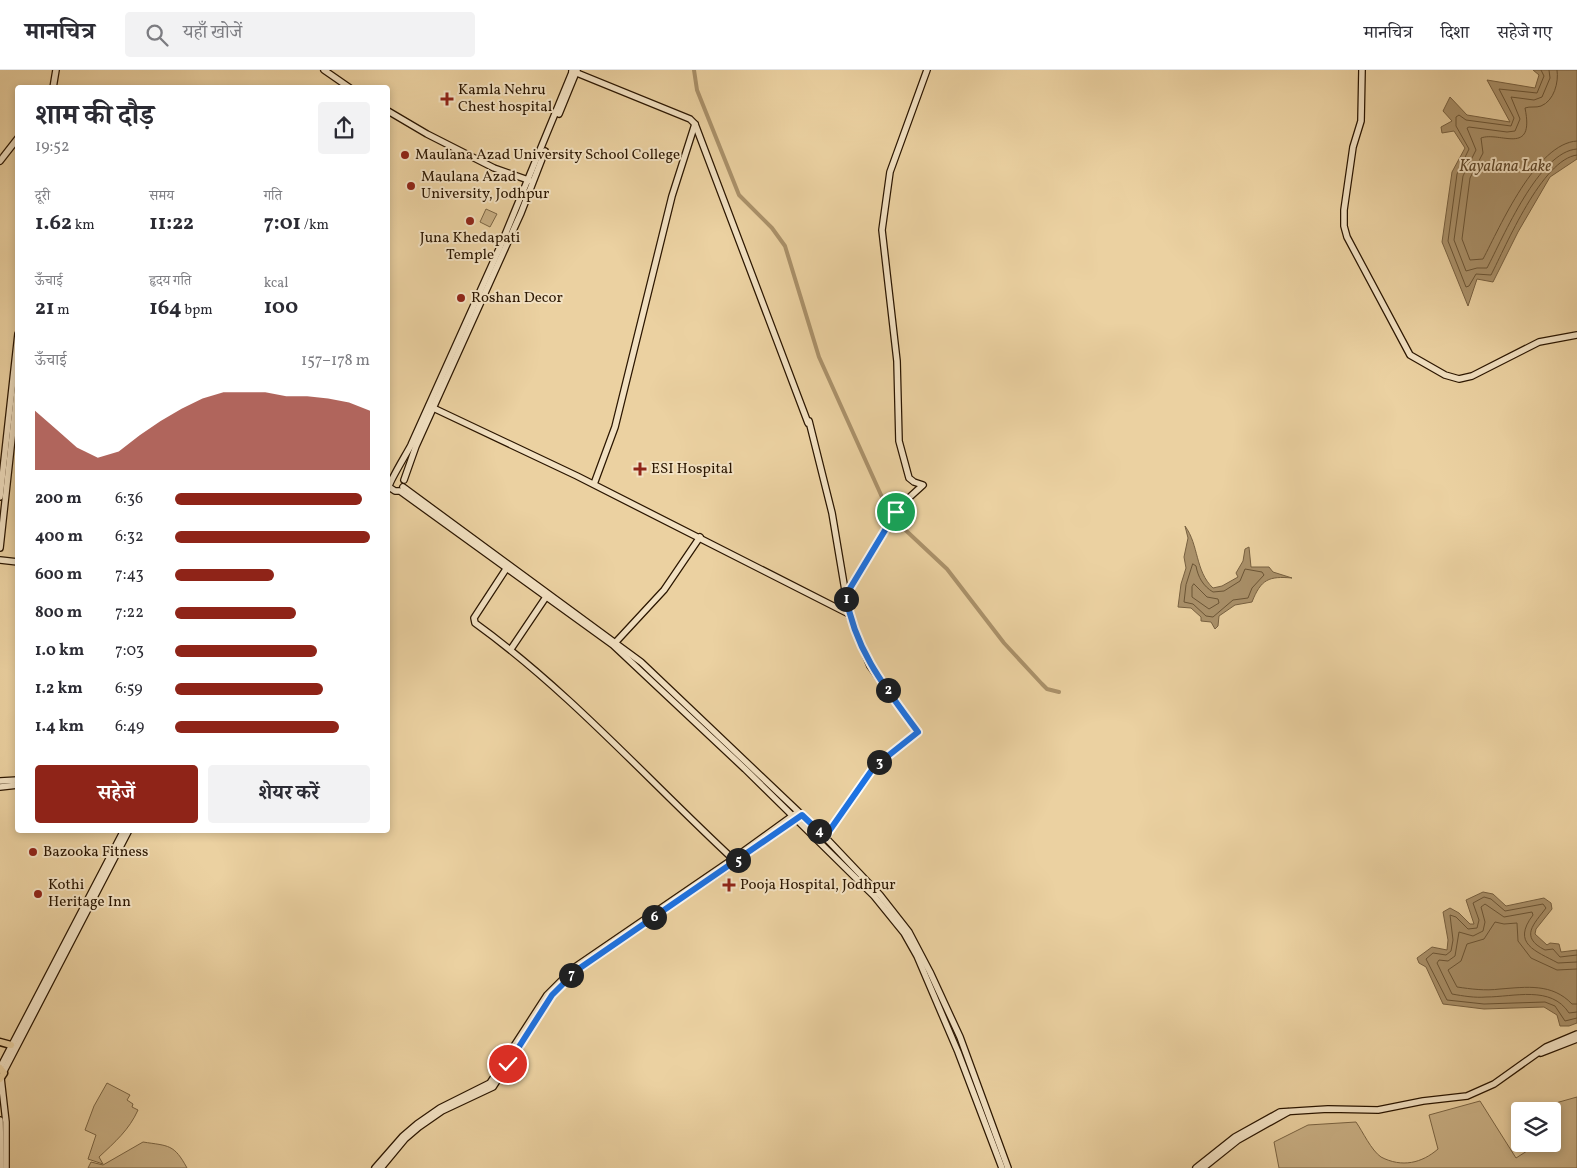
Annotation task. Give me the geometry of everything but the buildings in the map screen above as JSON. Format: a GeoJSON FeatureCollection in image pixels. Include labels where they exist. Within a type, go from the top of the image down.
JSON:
{"type":"FeatureCollection","features":[{"type":"Feature","properties":{"kind":"main road"},"geometry":{"type":"LineString","coordinates":[[0,1042],[11,1045]]}},
{"type":"Feature","properties":{"kind":"main road"},"geometry":{"type":"LineString","coordinates":[[0,1078],[2,1070]]}},
{"type":"Feature","properties":{"kind":"street"},"geometry":{"type":"LineString","coordinates":[[54,85],[56,70]]}},
{"type":"Feature","properties":{"kind":"street"},"geometry":{"type":"LineString","coordinates":[[324,70],[346,85]]}},
{"type":"Feature","properties":{"kind":"street"},"geometry":{"type":"LineString","coordinates":[[329,70],[351,85]]}},
{"type":"Feature","properties":{"kind":"street"},"geometry":{"type":"LineString","coordinates":[[846,595],[902,505],[924,485],[914,482],[909,478],[901,448],[897,361],[882,230],[890,172],[927,70]]}},
{"type":"Feature","properties":{"kind":"street"},"geometry":{"type":"LineString","coordinates":[[1362,70],[1361,121],[1353,147],[1344,210],[1344,226],[1347,237],[1410,355],[1445,375],[1459,379],[1472,376],[1539,342],[1577,335]]}},
{"type":"Feature","properties":{"kind":"street"},"geometry":{"type":"LineString","coordinates":[[390,480],[401,467],[431,407],[521,213],[531,181],[575,71],[690,119],[695,124],[723,200],[751,264],[809,420],[808,423],[832,514],[849,614],[870,666],[918,732],[874,767],[825,837]]}},
{"type":"Feature","properties":{"kind":"street"},"geometry":{"type":"LineString","coordinates":[[390,113],[426,136],[494,168],[531,181]]}},
{"type":"Feature","properties":{"kind":"street"},"geometry":{"type":"LineString","coordinates":[[594,484],[615,427],[672,197],[695,124]]}},
{"type":"Feature","properties":{"kind":"street"},"geometry":{"type":"LineString","coordinates":[[0,161],[15,142]]}},
{"type":"Feature","properties":{"kind":"street"},"geometry":{"type":"LineString","coordinates":[[0,497],[15,361]]}},
{"type":"Feature","properties":{"kind":"street"},"geometry":{"type":"LineString","coordinates":[[431,407],[594,484],[849,614]]}},
{"type":"Feature","properties":{"kind":"street"},"geometry":{"type":"LineString","coordinates":[[390,492],[400,487],[431,407]]}},
{"type":"Feature","properties":{"kind":"street"},"geometry":{"type":"LineString","coordinates":[[0,548],[15,410]]}},
{"type":"Feature","properties":{"kind":"street"},"geometry":{"type":"LineString","coordinates":[[390,480],[398,476],[400,487]]}},
{"type":"Feature","properties":{"kind":"street"},"geometry":{"type":"LineString","coordinates":[[390,487],[400,487],[546,597],[614,644]]}},
{"type":"Feature","properties":{"kind":"street"},"geometry":{"type":"LineString","coordinates":[[614,644],[664,590],[700,537]]}},
{"type":"Feature","properties":{"kind":"street"},"geometry":{"type":"LineString","coordinates":[[0,560],[15,562]]}},
{"type":"Feature","properties":{"kind":"street"},"geometry":{"type":"LineString","coordinates":[[507,567],[653,673],[797,816],[874,896],[904,933],[917,956],[947,1025],[1002,1168]]}},
{"type":"Feature","properties":{"kind":"street"},"geometry":{"type":"LineString","coordinates":[[507,567],[474,620],[551,684],[733,859]]}},
{"type":"Feature","properties":{"kind":"street"},"geometry":{"type":"LineString","coordinates":[[511,649],[546,597]]}},
{"type":"Feature","properties":{"kind":"street"},"geometry":{"type":"LineString","coordinates":[[0,781],[15,780]]}},
{"type":"Feature","properties":{"kind":"street"},"geometry":{"type":"LineString","coordinates":[[0,787],[15,785]]}},
{"type":"Feature","properties":{"kind":"street"},"geometry":{"type":"LineString","coordinates":[[797,816],[825,837],[880,895],[909,932],[960,1037],[1008,1168]]}},
{"type":"Feature","properties":{"kind":"street"},"geometry":{"type":"LineString","coordinates":[[375,1168],[416,1124],[440,1108],[490,1083],[547,995],[574,967],[797,816]]}},
{"type":"Feature","properties":{"kind":"street"},"geometry":{"type":"LineString","coordinates":[[381,1168],[405,1139],[425,1123],[442,1112],[493,1087],[552,995],[577,970],[797,816]]}},
{"type":"Feature","properties":{"kind":"street"},"geometry":{"type":"LineString","coordinates":[[2,1070],[11,1045],[122,833]]}},
{"type":"Feature","properties":{"kind":"street"},"geometry":{"type":"LineString","coordinates":[[2,1070],[127,833]]}},
{"type":"Feature","properties":{"kind":"street"},"geometry":{"type":"LineString","coordinates":[[1196,1168],[1222,1146],[1251,1126],[1278,1113],[1328,1109],[1378,1110],[1423,1101],[1467,1096],[1494,1084],[1546,1047],[1577,1034]]}},
{"type":"Feature","properties":{"kind":"street"},"geometry":{"type":"LineString","coordinates":[[1532,1056],[1577,1039]]}},
{"type":"Feature","properties":{"kind":"street"},"geometry":{"type":"LineString","coordinates":[[0,1078],[6,1122],[6,1168]]}},
{"type":"Feature","properties":{"kind":"street"},"geometry":{"type":"LineString","coordinates":[[1203,1168],[1238,1140],[1288,1112]]}},
{"type":"Feature","properties":{"kind":"street"},"geometry":{"type":"LineString","coordinates":[[0,1120],[0,1168]]}},
{"type":"Feature","properties":{"kind":"shaded area"},"geometry":{"type":"Polygon","coordinates":[[[486,209],[497,214],[490,227],[480,222],[486,209]]]}},
{"type":"Feature","properties":{"kind":"shaded area"},"geometry":{"type":"Polygon","coordinates":[[[107,1083],[130,1095],[127,1100],[133,1104],[132,1107],[138,1110],[126,1130],[99,1157],[103,1164],[88,1159],[96,1135],[85,1130],[94,1106],[107,1083]]]}},
{"type":"Feature","properties":{"kind":"shaded area"},"geometry":{"type":"Polygon","coordinates":[[[1577,1097],[1577,1168],[1279,1168],[1274,1142],[1308,1125],[1356,1122],[1377,1154],[1381,1157],[1404,1163],[1418,1161],[1438,1149],[1429,1115],[1480,1101],[1516,1158],[1525,1152],[1561,1152],[1561,1102],[1559,1102],[1577,1097]]]}},
{"type":"Feature","properties":{"kind":"shaded area"},"geometry":{"type":"Polygon","coordinates":[[[143,1142],[159,1144],[174,1150],[187,1168],[88,1168],[91,1162],[103,1165],[143,1142]]]}},
{"type":"Feature","properties":{"kind":"water","name":"Kayalana Lake"},"geometry":{"type":"Polygon","coordinates":[[[1533,70],[1577,70],[1577,159],[1550,177],[1518,232],[1493,282],[1477,279],[1468,306],[1442,242],[1452,172],[1465,148],[1454,131],[1442,133],[1441,127],[1452,121],[1443,111],[1450,97],[1467,115],[1510,122],[1487,80],[1535,88],[1539,75],[1533,70]]]}},
{"type":"Feature","properties":{"kind":"water"},"geometry":{"type":"Polygon","coordinates":[[[1185,526],[1193,541],[1203,574],[1213,588],[1222,586],[1238,577],[1236,573],[1243,561],[1245,549],[1249,547],[1251,567],[1269,567],[1273,572],[1292,578],[1277,578],[1267,581],[1259,588],[1252,602],[1235,605],[1219,616],[1218,626],[1215,629],[1211,622],[1201,621],[1201,617],[1191,608],[1178,607],[1181,584],[1186,568],[1184,557],[1188,538],[1185,526]]]}},
{"type":"Feature","properties":{"kind":"water"},"geometry":{"type":"Polygon","coordinates":[[[1483,892],[1493,894],[1506,906],[1544,898],[1551,903],[1552,909],[1536,929],[1535,934],[1547,945],[1550,943],[1559,944],[1561,952],[1577,950],[1577,1023],[1569,1026],[1560,1026],[1557,1015],[1544,1007],[1484,1009],[1443,1004],[1426,967],[1419,963],[1417,958],[1432,947],[1447,950],[1448,940],[1443,912],[1450,908],[1459,913],[1470,924],[1474,924],[1466,900],[1483,892]]]}},
{"type":"Feature","properties":{"kind":"waterway"},"geometry":{"type":"LineString","coordinates":[[694,70],[697,90],[739,195],[772,228],[785,246],[819,357],[886,506],[899,524],[947,569],[1004,643],[1042,684],[1047,689],[1059,692]]}},
{"type":"Feature","properties":{"kind":"place","name":"Kamla Nehru Chest hospital"},"geometry":{"type":"Point","coordinates":[447,99]}},
{"type":"Feature","properties":{"kind":"place","name":"Maulana Azad University School College"},"geometry":{"type":"Point","coordinates":[405,155]}},
{"type":"Feature","properties":{"kind":"place","name":"Maulana Azad University, Jodhpur"},"geometry":{"type":"Point","coordinates":[411,186]}},
{"type":"Feature","properties":{"kind":"place","name":"Juna Khedapati Temple"},"geometry":{"type":"Point","coordinates":[470,221]}},
{"type":"Feature","properties":{"kind":"place","name":"Roshan Decor"},"geometry":{"type":"Point","coordinates":[461,298]}},
{"type":"Feature","properties":{"kind":"place","name":"ESI Hospital"},"geometry":{"type":"Point","coordinates":[640,469]}},
{"type":"Feature","properties":{"kind":"place","name":"Bazooka Fitness"},"geometry":{"type":"Point","coordinates":[33,852]}},
{"type":"Feature","properties":{"kind":"place","name":"Pooja Hospital, Jodhpur"},"geometry":{"type":"Point","coordinates":[729,885]}},
{"type":"Feature","properties":{"kind":"place","name":"Kothi Heritage Inn"},"geometry":{"type":"Point","coordinates":[38,894]}},
{"type":"Feature","properties":{"kind":"route"},"geometry":{"type":"LineString","coordinates":[[508,1064],[552,995],[577,970],[802,815],[825,837],[874,767],[918,732],[870,666],[849,614],[846,595],[896,512]]}}]}
